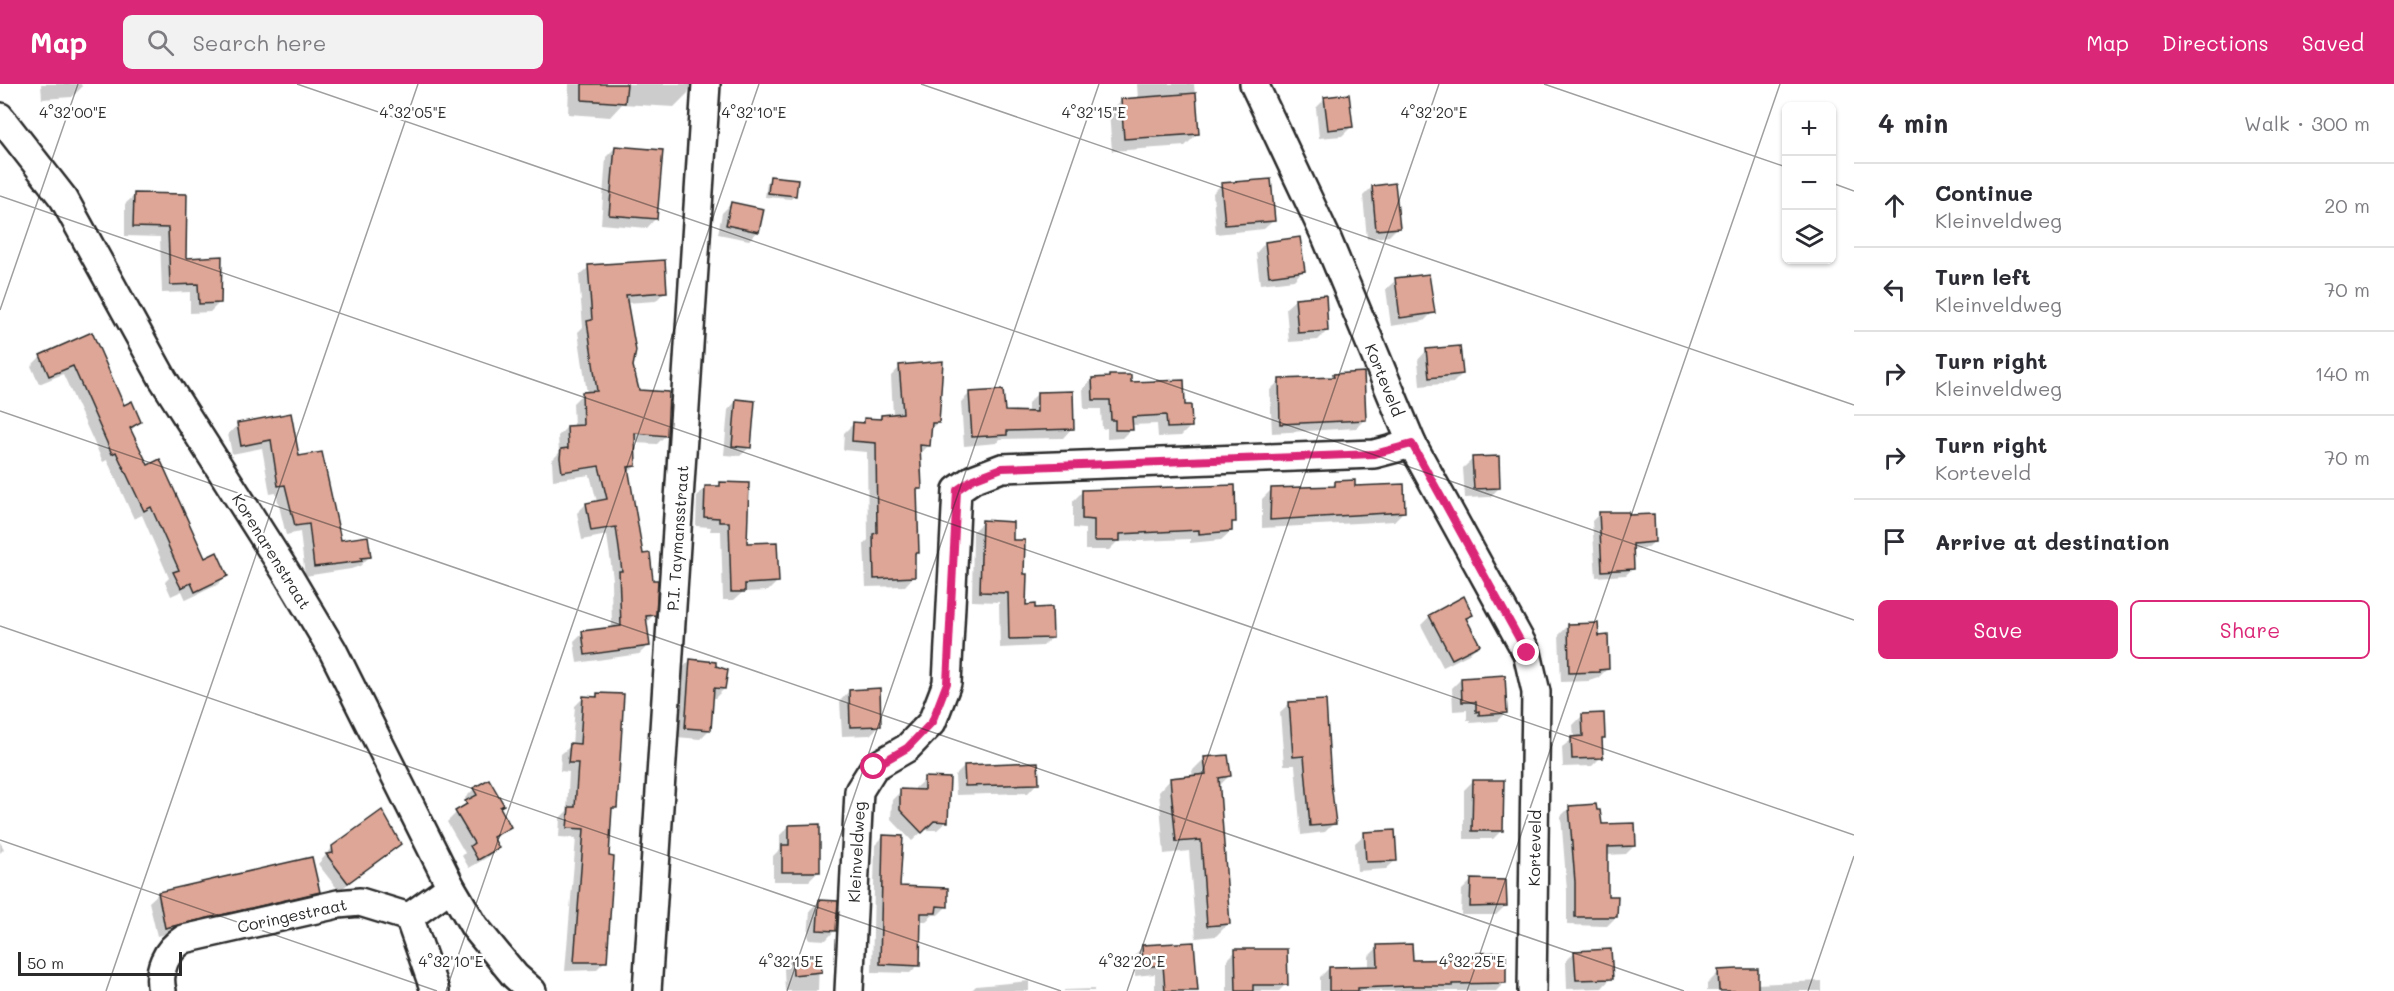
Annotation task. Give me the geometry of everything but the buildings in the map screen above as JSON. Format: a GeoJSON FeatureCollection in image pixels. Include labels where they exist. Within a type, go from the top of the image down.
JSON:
{"type":"FeatureCollection","features":[{"type":"Feature","properties":{"kind":"street","name":"P.I. Taymansstraat"},"geometry":{"type":"LineString","coordinates":[[647,991],[706,84]]}},
{"type":"Feature","properties":{"kind":"street","name":"Korteveld"},"geometry":{"type":"LineString","coordinates":[[1254,84],[1327,239],[1412,444],[1527,653],[1536,692],[1532,991]]}},
{"type":"Feature","properties":{"kind":"street","name":"Korenarenstraat"},"geometry":{"type":"LineString","coordinates":[[0,117],[64,199],[163,379],[290,578],[333,651],[451,886],[474,926],[515,976],[532,991]]}},
{"type":"Feature","properties":{"kind":"street","name":"Kleinveldweg"},"geometry":{"type":"LineString","coordinates":[[849,991],[859,791],[874,767],[907,748],[932,722],[947,683],[957,490],[973,479],[1002,468],[1374,454],[1412,444]]}},
{"type":"Feature","properties":{"kind":"street"},"geometry":{"type":"LineString","coordinates":[[435,991],[409,917],[451,886]]}},
{"type":"Feature","properties":{"kind":"street","name":"Coringestraat"},"geometry":{"type":"LineString","coordinates":[[162,991],[161,976],[165,957],[170,949],[184,939],[338,904],[360,902],[409,917]]}},
{"type":"Feature","properties":{"kind":"route"},"geometry":{"type":"LineString","coordinates":[[874,767],[907,748],[932,722],[947,683],[957,490],[973,479],[1002,468],[1374,454],[1412,444],[1527,653]]}}]}
